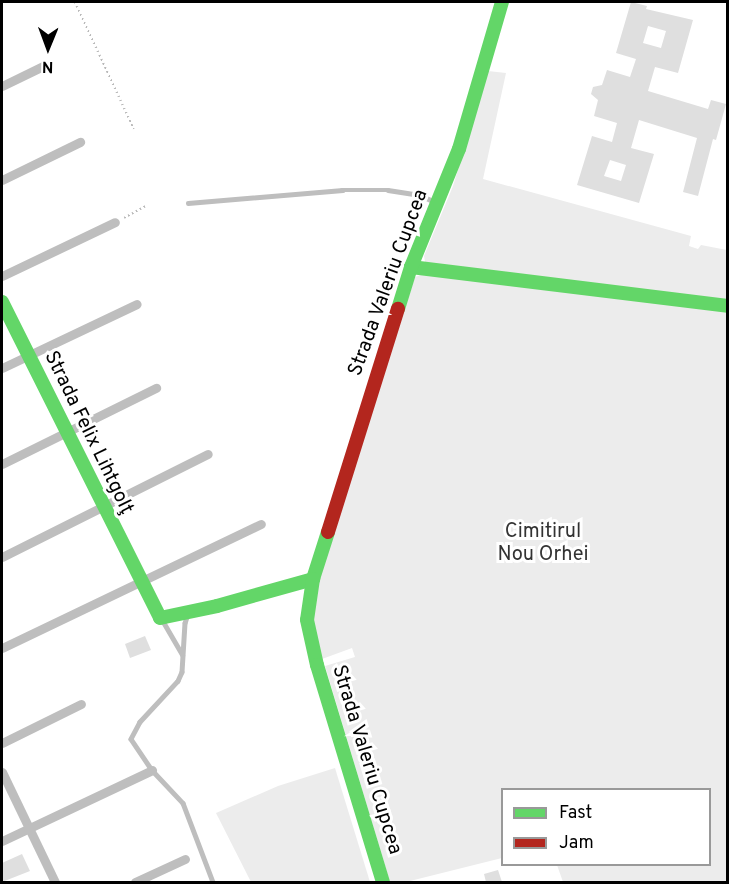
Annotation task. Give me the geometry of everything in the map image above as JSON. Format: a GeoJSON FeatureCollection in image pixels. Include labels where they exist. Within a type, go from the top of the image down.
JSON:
{"type":"FeatureCollection","features":[{"type":"Feature","properties":{"kind":"street","name":"Strada Valeriu Cupcea"},"geometry":{"type":"LineString","coordinates":[[383,882],[310,636],[307,607],[313,579],[411,267],[459,149],[502,2]]}},
{"type":"Feature","properties":{"kind":"street"},"geometry":{"type":"LineString","coordinates":[[2,86],[43,66]]}},
{"type":"Feature","properties":{"kind":"street"},"geometry":{"type":"LineString","coordinates":[[2,180],[80,142]]}},
{"type":"Feature","properties":{"kind":"street"},"geometry":{"type":"LineString","coordinates":[[2,276],[115,222]]}},
{"type":"Feature","properties":{"kind":"street"},"geometry":{"type":"LineString","coordinates":[[411,267],[728,306]]}},
{"type":"Feature","properties":{"kind":"street","name":"Strada Felix Lihtgolţ"},"geometry":{"type":"LineString","coordinates":[[2,302],[160,618]]}},
{"type":"Feature","properties":{"kind":"street"},"geometry":{"type":"LineString","coordinates":[[2,368],[137,304]]}},
{"type":"Feature","properties":{"kind":"street"},"geometry":{"type":"LineString","coordinates":[[2,464],[156,388]]}},
{"type":"Feature","properties":{"kind":"street"},"geometry":{"type":"LineString","coordinates":[[2,557],[208,454]]}},
{"type":"Feature","properties":{"kind":"street"},"geometry":{"type":"LineString","coordinates":[[2,648],[261,524]]}},
{"type":"Feature","properties":{"kind":"street"},"geometry":{"type":"LineString","coordinates":[[160,618],[251,598],[313,579]]}},
{"type":"Feature","properties":{"kind":"street"},"geometry":{"type":"LineString","coordinates":[[2,743],[81,704]]}},
{"type":"Feature","properties":{"kind":"street"},"geometry":{"type":"LineString","coordinates":[[2,841],[153,770]]}},
{"type":"Feature","properties":{"kind":"street"},"geometry":{"type":"LineString","coordinates":[[2,772],[55,882]]}},
{"type":"Feature","properties":{"kind":"street"},"geometry":{"type":"LineString","coordinates":[[135,882],[185,859]]}},
{"type":"Feature","properties":{"kind":"lane"},"geometry":{"type":"LineString","coordinates":[[188,203],[353,190],[388,190],[420,195],[438,204]]}},
{"type":"Feature","properties":{"kind":"lane"},"geometry":{"type":"LineString","coordinates":[[189,612],[185,623],[182,672],[178,681],[140,722],[131,739],[153,770],[183,803],[213,882]]}},
{"type":"Feature","properties":{"kind":"lane"},"geometry":{"type":"LineString","coordinates":[[160,618],[183,655]]}},
{"type":"Feature","properties":{"kind":"path"},"geometry":{"type":"LineString","coordinates":[[75,2],[134,129]]}},
{"type":"Feature","properties":{"kind":"path"},"geometry":{"type":"LineString","coordinates":[[115,222],[147,205]]}},
{"type":"Feature","properties":{"kind":"green space"},"geometry":{"type":"Polygon","coordinates":[[[488,71],[506,73],[483,179],[691,236],[689,246],[698,249],[701,245],[727,250],[727,302],[433,267],[425,262],[424,256],[453,186],[488,71]]]}},
{"type":"Feature","properties":{"kind":"green space","name":"Cimitirul Nou Orhei"},"geometry":{"type":"Polygon","coordinates":[[[427,273],[727,309],[727,882],[563,882],[557,866],[711,866],[711,788],[501,788],[501,858],[406,882],[390,882],[325,666],[355,657],[352,648],[322,659],[310,615],[312,600],[415,277],[427,273]]]}},
{"type":"Feature","properties":{"kind":"green space"},"geometry":{"type":"Polygon","coordinates":[[[335,768],[370,882],[251,882],[216,813],[278,786],[335,768]]]}},
{"type":"Feature","properties":{"kind":"building"},"geometry":{"type":"Polygon","coordinates":[[[631,2],[647,6],[646,9],[693,20],[678,73],[655,67],[648,91],[708,109],[711,100],[726,104],[716,140],[713,139],[698,196],[683,192],[697,138],[639,120],[631,148],[654,154],[639,203],[577,185],[592,136],[612,142],[617,123],[594,116],[598,100],[591,94],[593,87],[602,85],[607,70],[630,77],[636,59],[616,53],[631,2]],[[648,26],[643,43],[661,48],[666,31],[648,26]],[[610,160],[604,176],[621,181],[626,165],[610,160]]]}},
{"type":"Feature","properties":{"kind":"building"},"geometry":{"type":"Polygon","coordinates":[[[145,636],[151,650],[130,658],[125,644],[145,636]]]}},
{"type":"Feature","properties":{"kind":"building"},"geometry":{"type":"Polygon","coordinates":[[[22,854],[30,871],[2,882],[2,863],[22,854]]]}},
{"type":"Feature","properties":{"kind":"building"},"geometry":{"type":"Polygon","coordinates":[[[498,870],[502,882],[486,882],[484,874],[498,870]]]}},
{"type":"Feature","properties":{"kind":"traffic: fast"},"geometry":{"type":"LineString","coordinates":[[398,309],[411,267],[459,149],[502,2]]}},
{"type":"Feature","properties":{"kind":"traffic: fast"},"geometry":{"type":"LineString","coordinates":[[411,267],[728,306]]}},
{"type":"Feature","properties":{"kind":"traffic: fast"},"geometry":{"type":"LineString","coordinates":[[2,302],[160,618],[217,606],[313,579]]}},
{"type":"Feature","properties":{"kind":"traffic: fast"},"geometry":{"type":"LineString","coordinates":[[328,532],[313,579],[307,620],[317,665],[383,882]]}},
{"type":"Feature","properties":{"kind":"traffic: jam"},"geometry":{"type":"LineString","coordinates":[[328,532],[398,309]]}}]}
